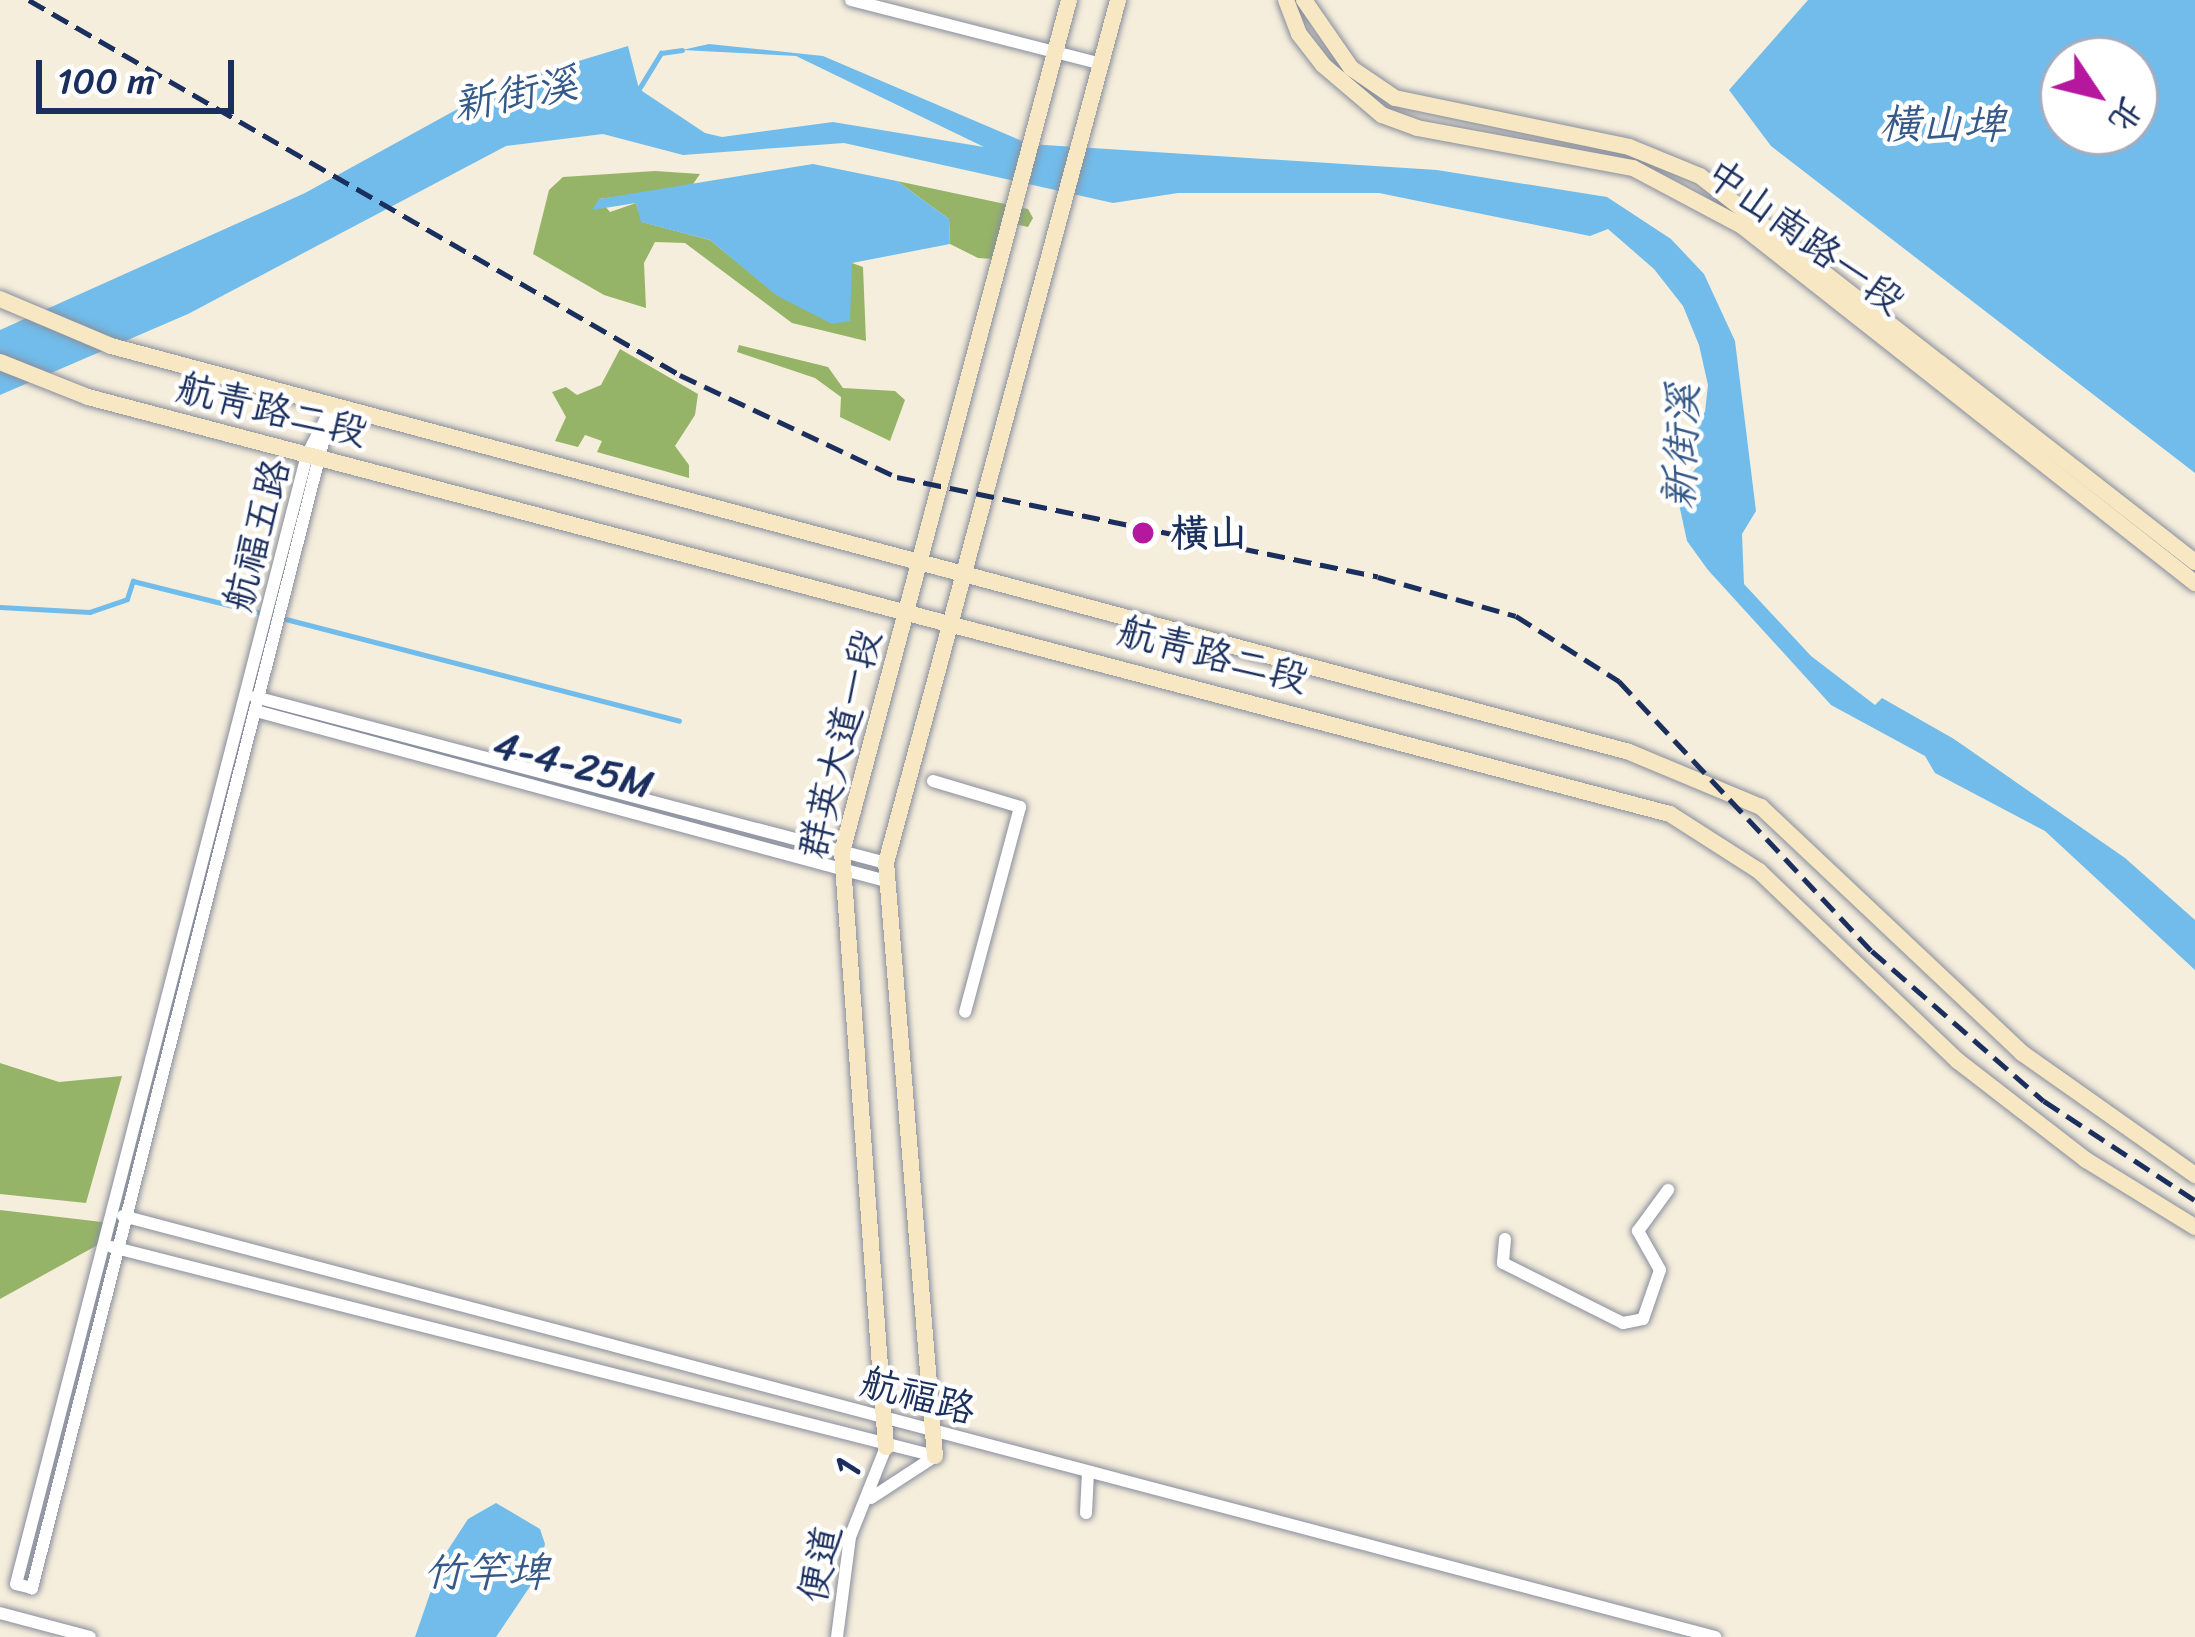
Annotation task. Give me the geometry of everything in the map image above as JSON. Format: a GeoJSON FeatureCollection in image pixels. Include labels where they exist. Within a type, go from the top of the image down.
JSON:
{"type":"FeatureCollection","features":[{"type":"Feature","properties":{"kind":"street"},"geometry":{"type":"LineString","coordinates":[[851,0],[1102,64],[1118,0]]}},
{"type":"Feature","properties":{"kind":"street"},"geometry":{"type":"LineString","coordinates":[[1055,53],[1069,0]]}},
{"type":"Feature","properties":{"kind":"street","name":"中山南路一段"},"geometry":{"type":"LineString","coordinates":[[1301,4],[1351,68],[1395,98],[1629,147],[1700,176],[2195,562]]}},
{"type":"Feature","properties":{"kind":"street","name":"中山南路一段"},"geometry":{"type":"LineString","coordinates":[[1301,4],[1323,64],[1382,115],[1417,128],[1634,168],[1688,192],[1896,344],[2195,583]]}},
{"type":"Feature","properties":{"kind":"street","name":"群英大道一段"},"geometry":{"type":"LineString","coordinates":[[886,1447],[888,1420],[841,859],[1055,53]]}},
{"type":"Feature","properties":{"kind":"street","name":"群英大道一段"},"geometry":{"type":"LineString","coordinates":[[935,1456],[939,1433],[886,872],[1102,64]]}},
{"type":"Feature","properties":{"kind":"street","name":"航青路二段"},"geometry":{"type":"LineString","coordinates":[[0,299],[68,332],[332,407],[1607,746],[1761,807],[2022,1054],[2195,1175]]}},
{"type":"Feature","properties":{"kind":"street","name":"航青路二段"},"geometry":{"type":"LineString","coordinates":[[0,362],[88,397],[908,608],[1670,814],[1759,871],[1977,1075],[2086,1160],[2195,1227]]}},
{"type":"Feature","properties":{"kind":"street","name":"航福五路"},"geometry":{"type":"LineString","coordinates":[[316,456],[283,618],[32,1588],[16,1584],[99,1244],[245,701],[316,456],[332,407]]}},
{"type":"Feature","properties":{"kind":"street","name":"4-4-25M"},"geometry":{"type":"LineString","coordinates":[[245,701],[886,872]]}},
{"type":"Feature","properties":{"kind":"street"},"geometry":{"type":"LineString","coordinates":[[933,781],[1021,807],[965,1012]]}},
{"type":"Feature","properties":{"kind":"street"},"geometry":{"type":"LineString","coordinates":[[1504,1239],[1503,1263],[1623,1323],[1643,1319],[1660,1270],[1638,1232],[1668,1190]]}},
{"type":"Feature","properties":{"kind":"street","name":"航福路"},"geometry":{"type":"LineString","coordinates":[[109,1212],[1714,1635]]}},
{"type":"Feature","properties":{"kind":"street","name":"航福路"},"geometry":{"type":"LineString","coordinates":[[99,1244],[935,1456]]}},
{"type":"Feature","properties":{"kind":"street","name":"1"},"geometry":{"type":"LineString","coordinates":[[866,1503],[886,1447]]}},
{"type":"Feature","properties":{"kind":"street","name":"1"},"geometry":{"type":"LineString","coordinates":[[866,1503],[935,1456]]}},
{"type":"Feature","properties":{"kind":"street"},"geometry":{"type":"LineString","coordinates":[[1086,1513],[1088,1472]]}},
{"type":"Feature","properties":{"kind":"street","name":"便道"},"geometry":{"type":"LineString","coordinates":[[837,1637],[850,1537],[866,1503]]}},
{"type":"Feature","properties":{"kind":"street"},"geometry":{"type":"LineString","coordinates":[[0,1613],[90,1637]]}},
{"type":"Feature","properties":{"kind":"green space"},"geometry":{"type":"Polygon","coordinates":[[[655,171],[700,174],[691,187],[599,199],[610,212],[636,203],[642,222],[710,240],[776,294],[852,263],[863,267],[866,341],[792,323],[685,243],[655,242],[644,263],[646,308],[604,295],[533,254],[549,190],[563,177],[655,171]]]}},
{"type":"Feature","properties":{"kind":"green space"},"geometry":{"type":"Polygon","coordinates":[[[897,181],[1028,209],[1033,218],[1028,227],[1011,223],[994,259],[978,258],[950,244],[949,219],[897,181]]]}},
{"type":"Feature","properties":{"kind":"green space"},"geometry":{"type":"Polygon","coordinates":[[[739,345],[828,367],[843,388],[895,391],[905,400],[890,441],[840,417],[841,397],[815,378],[737,352],[739,345]]]}},
{"type":"Feature","properties":{"kind":"green space"},"geometry":{"type":"Polygon","coordinates":[[[620,349],[698,394],[695,415],[675,446],[689,465],[689,478],[597,452],[602,441],[585,435],[578,447],[555,441],[566,417],[552,392],[566,387],[577,395],[601,385],[620,349]]]}},
{"type":"Feature","properties":{"kind":"green space"},"geometry":{"type":"Polygon","coordinates":[[[0,1063],[59,1082],[122,1076],[86,1203],[0,1194],[0,1063]]]}},
{"type":"Feature","properties":{"kind":"green space"},"geometry":{"type":"Polygon","coordinates":[[[0,1210],[119,1224],[123,1231],[0,1299],[0,1210]]]}},
{"type":"Feature","properties":{"kind":"water","name":"橫山埤"},"geometry":{"type":"Polygon","coordinates":[[[1808,0],[2195,0],[2195,473],[1771,146],[1729,90],[1808,0]]]}},
{"type":"Feature","properties":{"kind":"water","name":"新街溪"},"geometry":{"type":"Polygon","coordinates":[[[709,44],[823,56],[1029,144],[1437,170],[1607,197],[1671,239],[1704,274],[1735,341],[1756,511],[1742,534],[1744,584],[1811,656],[1875,705],[1882,698],[1954,739],[2125,858],[2195,920],[2195,970],[2045,831],[1935,773],[1925,756],[1831,705],[1708,570],[1687,541],[1676,490],[1700,464],[1692,421],[1705,412],[1708,385],[1699,345],[1683,306],[1654,269],[1608,229],[1590,236],[1379,193],[1178,193],[1113,203],[844,143],[683,155],[603,134],[506,146],[188,314],[0,395],[0,330],[305,193],[503,84],[628,46],[639,89],[705,133],[722,137],[833,122],[984,147],[796,56],[682,50],[709,44]]]}},
{"type":"Feature","properties":{"kind":"water"},"geometry":{"type":"Polygon","coordinates":[[[813,164],[897,181],[949,219],[950,244],[852,263],[850,321],[832,324],[776,295],[710,240],[641,222],[636,203],[592,210],[599,199],[813,164]]]}},
{"type":"Feature","properties":{"kind":"water","name":"竹竿埤"},"geometry":{"type":"Polygon","coordinates":[[[496,1503],[540,1529],[545,1544],[537,1576],[496,1637],[415,1637],[442,1559],[468,1519],[496,1503]]]}},
{"type":"Feature","properties":{"kind":"waterway"},"geometry":{"type":"LineString","coordinates":[[639,89],[661,53],[682,50]]}},
{"type":"Feature","properties":{"kind":"waterway"},"geometry":{"type":"LineString","coordinates":[[0,607],[90,612],[127,599],[133,581],[265,614]]}},
{"type":"Feature","properties":{"kind":"waterway"},"geometry":{"type":"LineString","coordinates":[[282,618],[679,721]]}},
{"type":"Feature","properties":{"kind":"railway"},"geometry":{"type":"LineString","coordinates":[[29,0],[680,375],[897,477],[1378,577],[1516,616],[1619,681],[1872,951],[2044,1101],[2195,1200]]}},
{"type":"Feature","properties":{"kind":"place","name":"橫山"},"geometry":{"type":"Point","coordinates":[1143,533]}}]}
